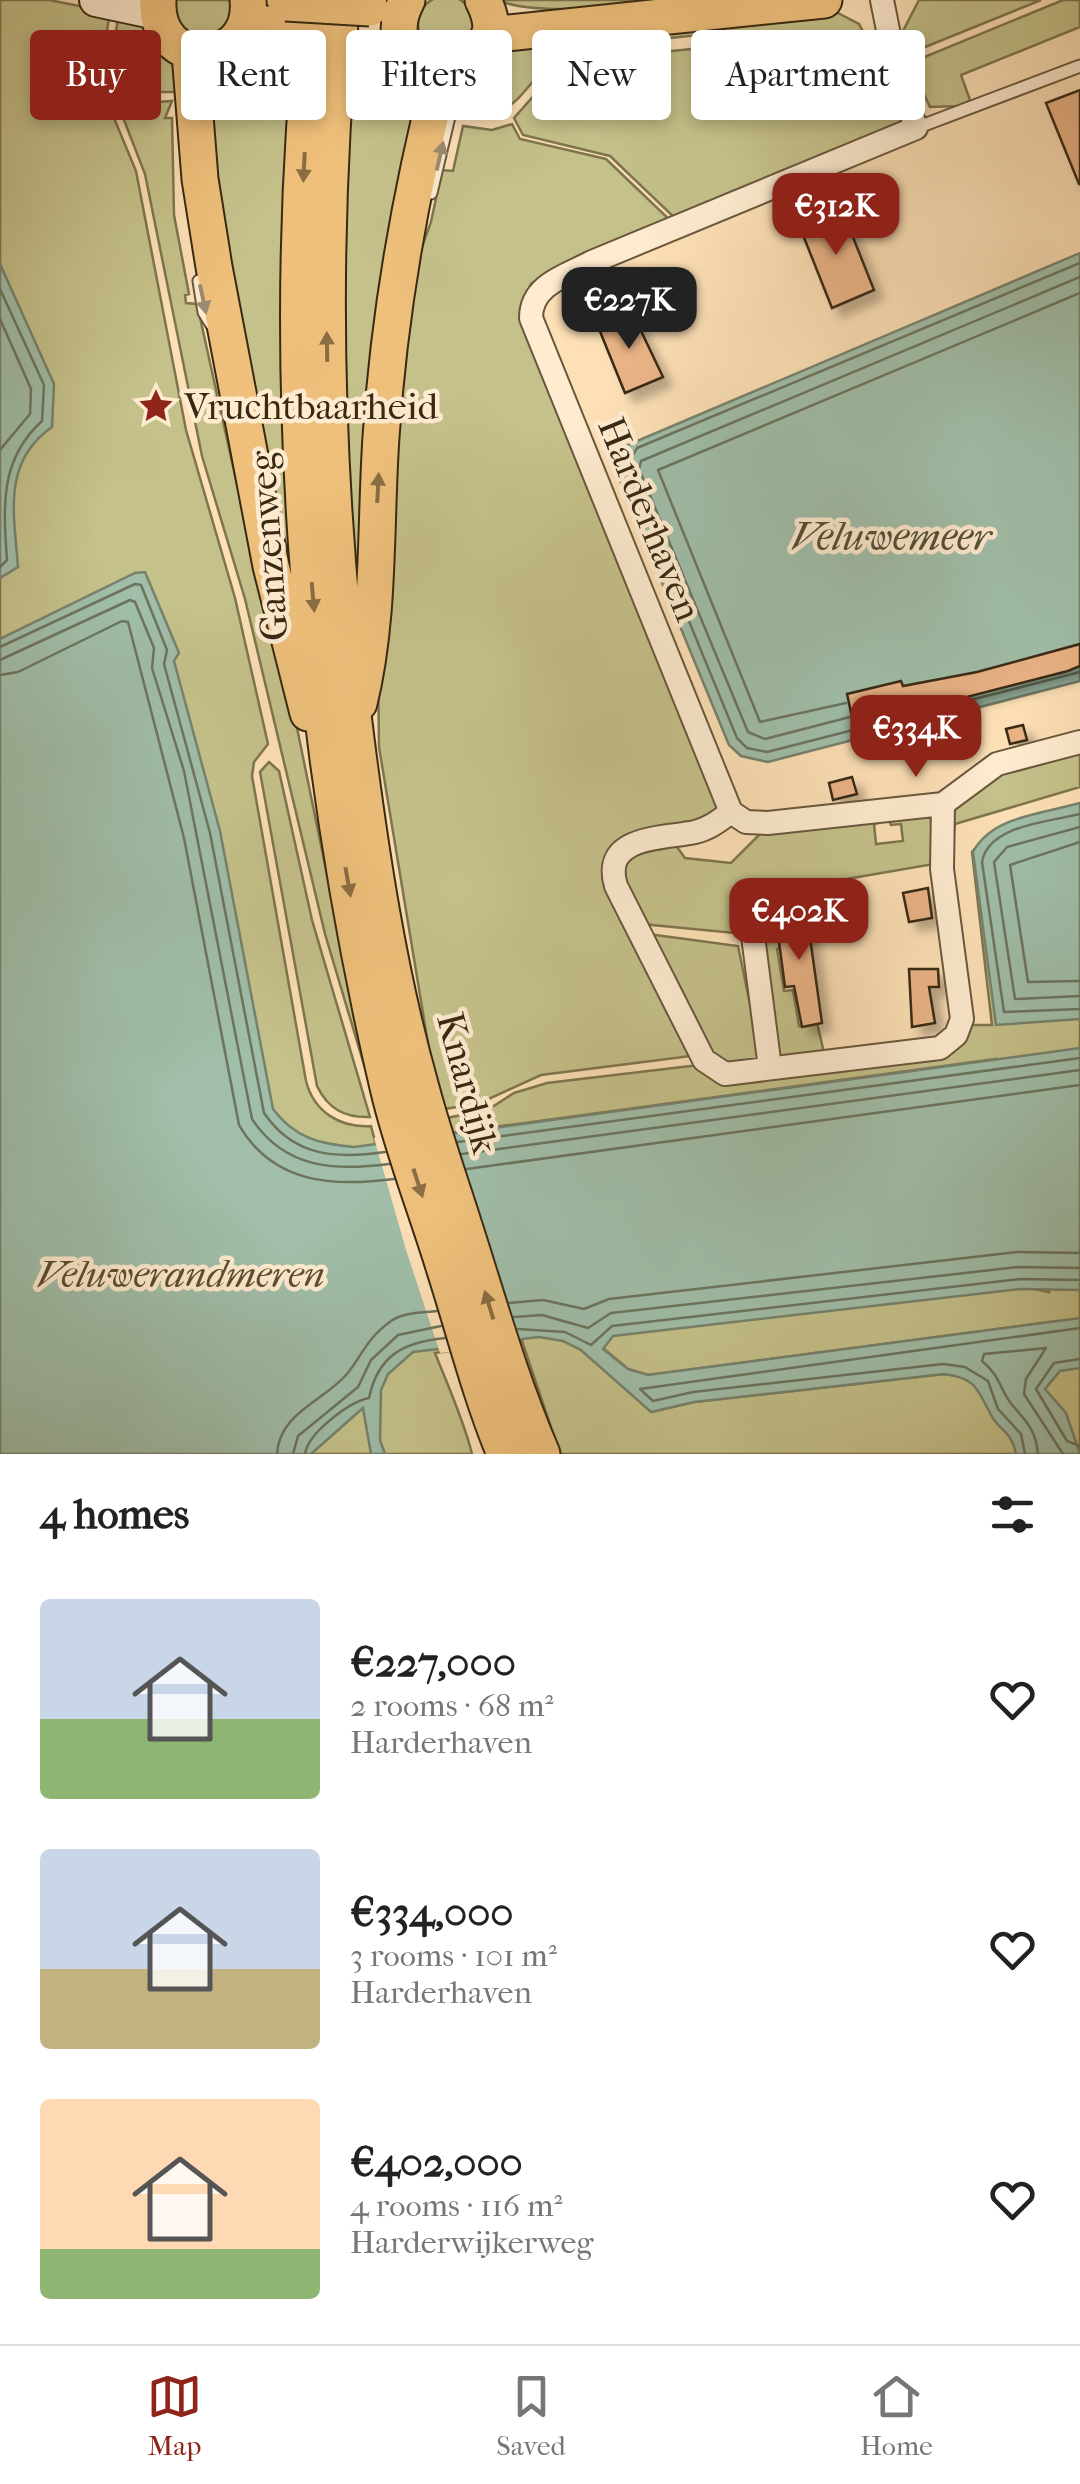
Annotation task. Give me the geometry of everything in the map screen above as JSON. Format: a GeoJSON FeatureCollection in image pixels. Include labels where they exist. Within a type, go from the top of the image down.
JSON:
{"type":"FeatureCollection","features":[{"type":"Feature","properties":{"kind":"main road"},"geometry":{"type":"LineString","coordinates":[[96,0],[157,6],[165,35],[181,46]]}},
{"type":"Feature","properties":{"kind":"main road"},"geometry":{"type":"LineString","coordinates":[[487,16],[532,14],[575,24],[824,0]]}},
{"type":"Feature","properties":{"kind":"main road"},"geometry":{"type":"LineString","coordinates":[[248,30],[275,8],[382,13]]}},
{"type":"Feature","properties":{"kind":"main road","name":"Ganzenweg"},"geometry":{"type":"LineString","coordinates":[[275,8],[302,212],[300,348],[310,564],[331,786]]}},
{"type":"Feature","properties":{"kind":"main road","name":"Ganzenweg"},"geometry":{"type":"LineString","coordinates":[[354,723],[335,562],[326,346],[328,210],[382,13]]}},
{"type":"Feature","properties":{"kind":"main road"},"geometry":{"type":"LineString","coordinates":[[192,120],[195,193],[279,602],[331,786]]}},
{"type":"Feature","properties":{"kind":"main road"},"geometry":{"type":"LineString","coordinates":[[354,723],[370,659],[384,402],[404,239],[437,120]]}},
{"type":"Feature","properties":{"kind":"main road","name":"Knardijk"},"geometry":{"type":"LineString","coordinates":[[354,723],[404,1088]]}},
{"type":"Feature","properties":{"kind":"main road","name":"Knardijk"},"geometry":{"type":"LineString","coordinates":[[331,786],[404,1088],[503,1400],[505,1454]]}},
{"type":"Feature","properties":{"kind":"main road","name":"Knardijk"},"geometry":{"type":"LineString","coordinates":[[503,1400],[542,1454]]}},
{"type":"Feature","properties":{"kind":"street"},"geometry":{"type":"LineString","coordinates":[[882,0],[895,65],[916,128]]}},
{"type":"Feature","properties":{"kind":"street","name":"Harderhaven"},"geometry":{"type":"LineString","coordinates":[[731,812],[530,318],[531,302],[541,289],[592,262],[916,128]]}},
{"type":"Feature","properties":{"kind":"street"},"geometry":{"type":"LineString","coordinates":[[942,804],[942,869],[962,1019],[956,1035],[940,1048],[725,1074],[704,1060],[613,878],[616,860],[630,844],[700,831],[731,812],[746,822],[768,823],[942,804],[997,764],[1080,742]]}},
{"type":"Feature","properties":{"kind":"street"},"geometry":{"type":"LineString","coordinates":[[754,936],[770,1068]]}},
{"type":"Feature","properties":{"kind":"lane","name":"Harderhaven"},"geometry":{"type":"LineString","coordinates":[[916,128],[1080,66]]}},
{"type":"Feature","properties":{"kind":"lane"},"geometry":{"type":"LineString","coordinates":[[198,276],[204,312],[228,345]]}},
{"type":"Feature","properties":{"kind":"green space"},"geometry":{"type":"Polygon","coordinates":[[[435,-1],[457,-1],[466,4],[474,24],[472,30],[420,30],[418,24],[426,4],[435,-1]]]}},
{"type":"Feature","properties":{"kind":"green space"},"geometry":{"type":"Polygon","coordinates":[[[0,0],[49,0],[110,12],[107,30],[30,30],[30,120],[115,120],[136,171],[186,430],[235,598],[268,744],[254,762],[252,776],[306,1081],[315,1101],[330,1116],[349,1124],[371,1126],[376,1145],[1049,1292],[996,1059],[450,1133],[447,1118],[489,1109],[514,1093],[547,1083],[699,1065],[844,1067],[954,1052],[970,1025],[992,1025],[972,852],[980,843],[1080,814],[1080,1454],[560,1454],[522,1341],[435,1353],[472,1454],[0,1454],[0,0]],[[1050,1322],[648,1375],[628,1369],[603,1348],[563,1341],[581,1350],[652,1412],[694,1402],[944,1374],[961,1376],[980,1388],[1050,1322]]]}},
{"type":"Feature","properties":{"kind":"green space"},"geometry":{"type":"Polygon","coordinates":[[[174,0],[230,0],[228,21],[218,30],[186,30],[179,26],[174,0]]]}},
{"type":"Feature","properties":{"kind":"green space"},"geometry":{"type":"Polygon","coordinates":[[[498,0],[712,0],[571,9],[517,6],[498,0]]]}},
{"type":"Feature","properties":{"kind":"green space"},"geometry":{"type":"Polygon","coordinates":[[[919,0],[1041,0],[925,47],[925,30],[904,30],[919,0]]]}},
{"type":"Feature","properties":{"kind":"green space"},"geometry":{"type":"Polygon","coordinates":[[[1063,0],[1080,0],[1080,27],[961,75],[970,100],[960,106],[930,107],[925,96],[925,57],[1063,0]]]}},
{"type":"Feature","properties":{"kind":"green space"},"geometry":{"type":"Polygon","coordinates":[[[834,11],[859,24],[862,30],[691,30],[691,36],[671,38],[670,30],[834,11]]]}},
{"type":"Feature","properties":{"kind":"green space"},"geometry":{"type":"Polygon","coordinates":[[[119,12],[150,30],[116,30],[119,12]]]}},
{"type":"Feature","properties":{"kind":"green space"},"geometry":{"type":"Polygon","coordinates":[[[161,41],[181,75],[181,92],[161,92],[161,41]]]}},
{"type":"Feature","properties":{"kind":"green space"},"geometry":{"type":"Polygon","coordinates":[[[532,46],[532,84],[512,104],[512,48],[532,46]]]}},
{"type":"Feature","properties":{"kind":"green space"},"geometry":{"type":"Polygon","coordinates":[[[691,49],[691,120],[901,120],[899,128],[678,221],[610,156],[523,135],[514,118],[532,98],[532,120],[671,120],[671,51],[691,49]]]}},
{"type":"Feature","properties":{"kind":"green space"},"geometry":{"type":"Polygon","coordinates":[[[172,101],[165,118],[172,118],[174,215],[189,294],[185,295],[186,303],[197,304],[246,525],[287,679],[370,1085],[325,934],[245,599],[202,456],[145,174],[124,120],[161,120],[161,102],[172,101]]]}},
{"type":"Feature","properties":{"kind":"green space"},"geometry":{"type":"Polygon","coordinates":[[[205,120],[298,120],[302,676],[205,120]]]}},
{"type":"Feature","properties":{"kind":"green space"},"geometry":{"type":"Polygon","coordinates":[[[348,120],[422,120],[364,659],[341,426],[348,120]]]}},
{"type":"Feature","properties":{"kind":"green space"},"geometry":{"type":"Polygon","coordinates":[[[512,124],[520,139],[606,159],[673,223],[539,278],[531,284],[520,310],[720,801],[715,815],[614,851],[691,1056],[541,1075],[480,1103],[439,1110],[379,747],[378,660],[399,311],[431,222],[442,170],[453,171],[463,126],[492,130],[512,124]]]}},
{"type":"Feature","properties":{"kind":"green space"},"geometry":{"type":"Polygon","coordinates":[[[1080,749],[1080,787],[955,824],[952,849],[951,806],[991,773],[1080,749]]]}},
{"type":"Feature","properties":{"kind":"green space"},"geometry":{"type":"Polygon","coordinates":[[[269,762],[279,771],[312,920],[370,1117],[338,1110],[326,1101],[317,1086],[260,772],[269,762]]]}},
{"type":"Feature","properties":{"kind":"green space"},"geometry":{"type":"Polygon","coordinates":[[[930,809],[934,864],[736,898],[734,933],[642,924],[618,880],[621,859],[672,840],[685,858],[731,863],[764,830],[872,817],[878,823],[874,824],[876,844],[903,841],[901,824],[891,825],[885,813],[930,809]]]}},
{"type":"Feature","properties":{"kind":"green space"},"geometry":{"type":"Polygon","coordinates":[[[793,931],[793,945],[777,949],[784,991],[793,990],[799,1026],[817,1023],[825,1057],[773,1058],[761,939],[793,931]]]}},
{"type":"Feature","properties":{"kind":"green space"},"geometry":{"type":"Polygon","coordinates":[[[648,934],[738,946],[762,1062],[720,1066],[648,934]]]}},
{"type":"Feature","properties":{"kind":"water","name":"Veluwemeer"},"geometry":{"type":"Polygon","coordinates":[[[1080,253],[1080,681],[768,762],[741,756],[729,745],[616,471],[623,447],[1080,253]]]}},
{"type":"Feature","properties":{"kind":"water"},"geometry":{"type":"Polygon","coordinates":[[[0,264],[54,384],[52,427],[36,441],[18,472],[14,508],[18,567],[0,578],[0,264]]]}},
{"type":"Feature","properties":{"kind":"water","name":"Veluwerandmeren"},"geometry":{"type":"Polygon","coordinates":[[[145,572],[179,653],[174,661],[220,831],[273,1109],[281,1119],[309,1138],[354,1147],[1080,1048],[1080,1290],[1021,1289],[613,1336],[603,1349],[628,1369],[648,1375],[1080,1318],[1080,1368],[1060,1371],[1045,1389],[1066,1413],[1080,1454],[1016,1454],[1011,1440],[974,1386],[955,1376],[944,1374],[694,1402],[651,1412],[581,1350],[563,1341],[539,1337],[413,1352],[388,1374],[381,1390],[380,1440],[385,1454],[371,1454],[363,1408],[311,1454],[0,1454],[0,639],[135,573],[145,572]]]}},
{"type":"Feature","properties":{"kind":"water"},"geometry":{"type":"Polygon","coordinates":[[[1080,803],[1080,1019],[996,1025],[973,852],[981,840],[1005,824],[1080,803]]]}},
{"type":"Feature","properties":{"kind":"pier"},"geometry":{"type":"Polygon","coordinates":[[[446,1128],[514,1345],[440,1353],[406,1250],[374,1138],[446,1128]]]}},
{"type":"Feature","properties":{"kind":"building"},"geometry":{"type":"Polygon","coordinates":[[[1080,90],[1080,184],[1079,184],[1046,103],[1080,90]]]}},
{"type":"Feature","properties":{"kind":"building"},"geometry":{"type":"Polygon","coordinates":[[[841,207],[874,290],[832,308],[799,225],[841,207]]]}},
{"type":"Feature","properties":{"kind":"building"},"geometry":{"type":"Polygon","coordinates":[[[631,310],[663,377],[625,393],[597,324],[631,310]]]}},
{"type":"Feature","properties":{"kind":"building"},"geometry":{"type":"Polygon","coordinates":[[[1080,644],[1080,666],[1068,671],[854,726],[847,694],[901,681],[903,686],[977,672],[1080,644]]]}},
{"type":"Feature","properties":{"kind":"building"},"geometry":{"type":"Polygon","coordinates":[[[1023,725],[1027,740],[1010,744],[1006,729],[1023,725]]]}},
{"type":"Feature","properties":{"kind":"building"},"geometry":{"type":"Polygon","coordinates":[[[852,777],[857,794],[833,800],[829,783],[852,777]]]}},
{"type":"Feature","properties":{"kind":"building"},"geometry":{"type":"Polygon","coordinates":[[[928,888],[932,918],[909,922],[903,893],[928,888]]]}},
{"type":"Feature","properties":{"kind":"building"},"geometry":{"type":"Polygon","coordinates":[[[764,890],[767,911],[775,911],[777,926],[746,923],[748,892],[764,890]]]}},
{"type":"Feature","properties":{"kind":"building"},"geometry":{"type":"Polygon","coordinates":[[[806,909],[822,1023],[802,1027],[794,986],[785,987],[775,912],[806,909]]]}},
{"type":"Feature","properties":{"kind":"building"},"geometry":{"type":"Polygon","coordinates":[[[909,969],[938,969],[939,987],[929,987],[935,1023],[912,1027],[909,969]]]}},
{"type":"Feature","properties":{"kind":"place","name":"Vruchtbaarheid"},"geometry":{"type":"Point","coordinates":[156,406]}}]}
